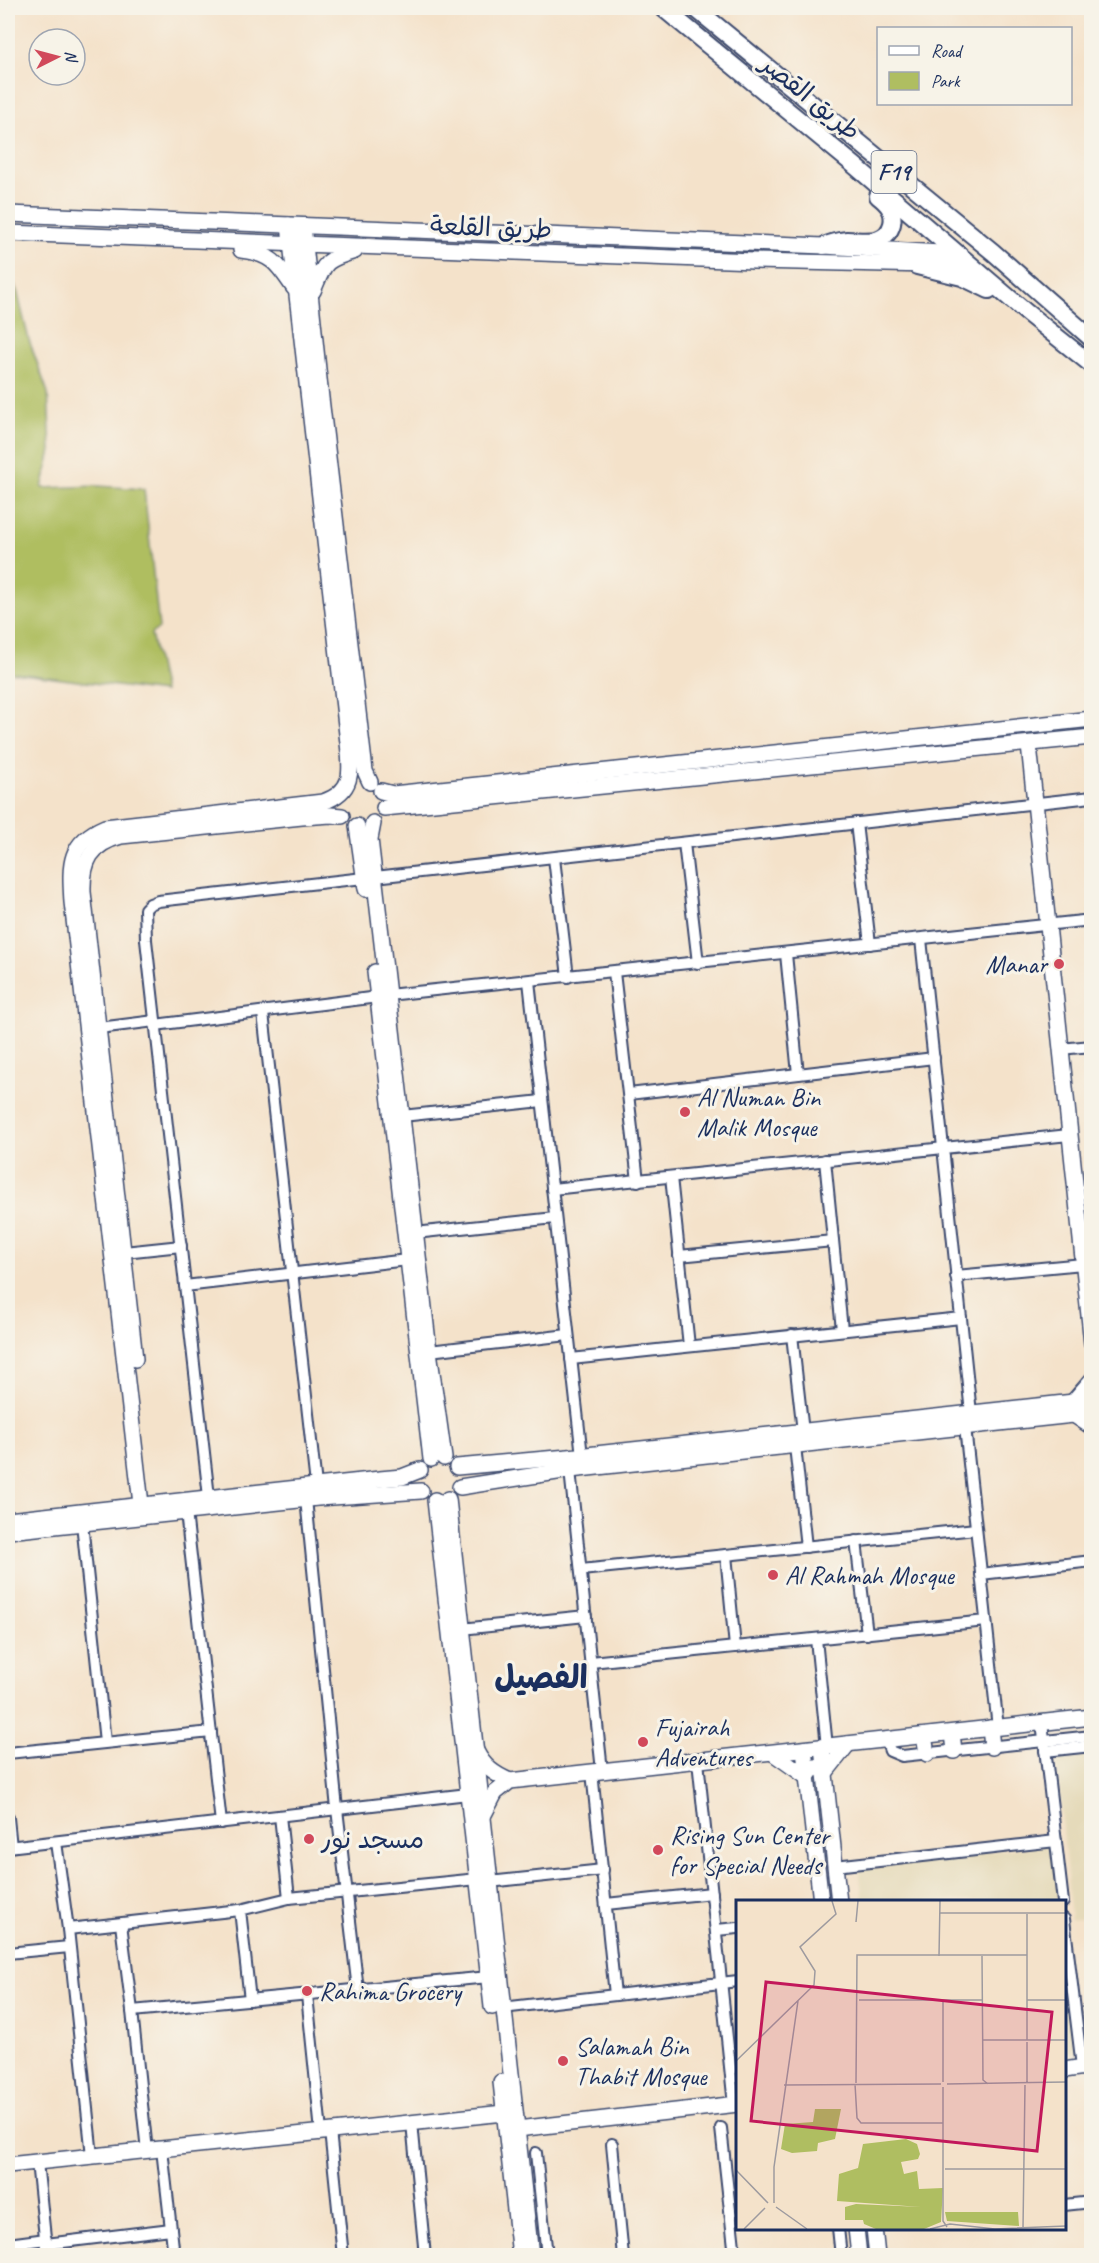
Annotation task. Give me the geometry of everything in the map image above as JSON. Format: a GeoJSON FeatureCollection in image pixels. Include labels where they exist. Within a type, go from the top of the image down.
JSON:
{"type":"FeatureCollection","features":[{"type":"Feature","properties":{"kind":"main road","name":"طريق القصر"},"geometry":{"type":"LineString","coordinates":[[663,8],[1092,365]]}},
{"type":"Feature","properties":{"kind":"main road","name":"طريق القصر"},"geometry":{"type":"LineString","coordinates":[[695,8],[975,238],[1092,339]]}},
{"type":"Feature","properties":{"kind":"main road"},"geometry":{"type":"LineString","coordinates":[[854,165],[876,176],[965,250],[976,247],[975,238]]}},
{"type":"Feature","properties":{"kind":"main road"},"geometry":{"type":"LineString","coordinates":[[824,246],[844,241],[875,240],[886,234],[891,227],[892,214],[889,206],[862,181],[854,165]]}},
{"type":"Feature","properties":{"kind":"main road"},"geometry":{"type":"LineString","coordinates":[[917,266],[973,281],[1027,313]]}},
{"type":"Feature","properties":{"kind":"street","name":"طريق القلعة"},"geometry":{"type":"LineString","coordinates":[[8,214],[824,246],[957,254]]}},
{"type":"Feature","properties":{"kind":"street"},"geometry":{"type":"LineString","coordinates":[[296,225],[365,771],[376,786],[384,808]]}},
{"type":"Feature","properties":{"kind":"street","name":"طريق القلعة"},"geometry":{"type":"LineString","coordinates":[[8,233],[917,266],[972,266]]}},
{"type":"Feature","properties":{"kind":"street"},"geometry":{"type":"LineString","coordinates":[[213,241],[228,248],[257,252],[271,258],[304,294],[351,775],[338,801],[342,816],[347,822],[357,826],[374,823]]}},
{"type":"Feature","properties":{"kind":"street"},"geometry":{"type":"LineString","coordinates":[[304,294],[329,261],[338,256],[372,247]]}},
{"type":"Feature","properties":{"kind":"street"},"geometry":{"type":"LineString","coordinates":[[146,1504],[72,903],[71,863],[75,851],[83,840],[105,826],[323,802],[358,780],[393,794],[1092,719]]}},
{"type":"Feature","properties":{"kind":"street"},"geometry":{"type":"LineString","coordinates":[[910,756],[906,750],[910,745],[936,742],[956,734]]}},
{"type":"Feature","properties":{"kind":"street"},"geometry":{"type":"LineString","coordinates":[[432,1462],[407,1260],[370,877],[370,837],[374,823],[384,808],[1092,737]]}},
{"type":"Feature","properties":{"kind":"street"},"geometry":{"type":"LineString","coordinates":[[824,764],[873,755],[875,747],[869,742]]}},
{"type":"Feature","properties":{"kind":"street"},"geometry":{"type":"LineString","coordinates":[[1029,745],[1069,1135],[1086,1260],[1092,1344]]}},
{"type":"Feature","properties":{"kind":"street"},"geometry":{"type":"LineString","coordinates":[[209,1497],[144,920],[145,909],[150,904],[158,901],[1092,797]]}},
{"type":"Feature","properties":{"kind":"street"},"geometry":{"type":"LineString","coordinates":[[139,1446],[124,1252],[83,878],[86,865],[91,854],[99,845],[109,839],[122,836],[302,817],[342,816]]}},
{"type":"Feature","properties":{"kind":"street"},"geometry":{"type":"LineString","coordinates":[[856,823],[870,944]]}},
{"type":"Feature","properties":{"kind":"street"},"geometry":{"type":"LineString","coordinates":[[357,826],[370,877]]}},
{"type":"Feature","properties":{"kind":"street"},"geometry":{"type":"LineString","coordinates":[[684,843],[698,963]]}},
{"type":"Feature","properties":{"kind":"street"},"geometry":{"type":"LineString","coordinates":[[554,858],[568,977]]}},
{"type":"Feature","properties":{"kind":"street"},"geometry":{"type":"LineString","coordinates":[[99,1028],[263,1013],[383,996],[1092,920]]}},
{"type":"Feature","properties":{"kind":"street"},"geometry":{"type":"LineString","coordinates":[[921,939],[961,1318],[976,1529],[994,1728],[992,1746]]}},
{"type":"Feature","properties":{"kind":"street"},"geometry":{"type":"LineString","coordinates":[[786,954],[798,1074]]}},
{"type":"Feature","properties":{"kind":"street"},"geometry":{"type":"LineString","coordinates":[[614,972],[638,1181]]}},
{"type":"Feature","properties":{"kind":"street"},"geometry":{"type":"LineString","coordinates":[[529,981],[582,1456]]}},
{"type":"Feature","properties":{"kind":"street"},"geometry":{"type":"LineString","coordinates":[[383,996],[402,1116],[429,1351],[432,1462],[418,1480],[421,1491],[427,1497],[442,1500],[455,1494],[460,1487],[461,1476],[457,1467]]}},
{"type":"Feature","properties":{"kind":"street"},"geometry":{"type":"LineString","coordinates":[[263,1013],[316,1485]]}},
{"type":"Feature","properties":{"kind":"street"},"geometry":{"type":"LineString","coordinates":[[1060,1049],[1092,1046]]}},
{"type":"Feature","properties":{"kind":"street"},"geometry":{"type":"LineString","coordinates":[[629,1094],[934,1058]]}},
{"type":"Feature","properties":{"kind":"street"},"geometry":{"type":"LineString","coordinates":[[402,1116],[542,1101]]}},
{"type":"Feature","properties":{"kind":"street"},"geometry":{"type":"LineString","coordinates":[[552,1189],[1069,1135]]}},
{"type":"Feature","properties":{"kind":"street"},"geometry":{"type":"LineString","coordinates":[[825,1160],[842,1330]]}},
{"type":"Feature","properties":{"kind":"street"},"geometry":{"type":"LineString","coordinates":[[671,1177],[689,1346]]}},
{"type":"Feature","properties":{"kind":"street"},"geometry":{"type":"LineString","coordinates":[[416,1233],[555,1218]]}},
{"type":"Feature","properties":{"kind":"street"},"geometry":{"type":"LineString","coordinates":[[679,1256],[833,1240]]}},
{"type":"Feature","properties":{"kind":"street"},"geometry":{"type":"LineString","coordinates":[[124,1252],[181,1246]]}},
{"type":"Feature","properties":{"kind":"street"},"geometry":{"type":"LineString","coordinates":[[185,1286],[407,1260]]}},
{"type":"Feature","properties":{"kind":"street"},"geometry":{"type":"LineString","coordinates":[[956,1276],[1086,1260]]}},
{"type":"Feature","properties":{"kind":"street"},"geometry":{"type":"LineString","coordinates":[[571,1359],[961,1318]]}},
{"type":"Feature","properties":{"kind":"street"},"geometry":{"type":"LineString","coordinates":[[429,1351],[568,1335]]}},
{"type":"Feature","properties":{"kind":"street"},"geometry":{"type":"LineString","coordinates":[[792,1335],[803,1432]]}},
{"type":"Feature","properties":{"kind":"street"},"geometry":{"type":"LineString","coordinates":[[1073,1409],[1092,1380]]}},
{"type":"Feature","properties":{"kind":"street"},"geometry":{"type":"LineString","coordinates":[[1073,1409],[1092,1400]]}},
{"type":"Feature","properties":{"kind":"street"},"geometry":{"type":"LineString","coordinates":[[1073,1409],[1092,1427]]}},
{"type":"Feature","properties":{"kind":"street"},"geometry":{"type":"LineString","coordinates":[[8,1520],[402,1477],[432,1462],[457,1467],[803,1432],[968,1420],[1073,1409],[1092,1413]]}},
{"type":"Feature","properties":{"kind":"street"},"geometry":{"type":"LineString","coordinates":[[460,1487],[570,1470],[795,1446],[968,1420]]}},
{"type":"Feature","properties":{"kind":"street"},"geometry":{"type":"LineString","coordinates":[[795,1446],[806,1546]]}},
{"type":"Feature","properties":{"kind":"street"},"geometry":{"type":"LineString","coordinates":[[570,1470],[591,1662],[603,1870],[615,1995]]}},
{"type":"Feature","properties":{"kind":"street"},"geometry":{"type":"LineString","coordinates":[[8,1532],[306,1499],[421,1491]]}},
{"type":"Feature","properties":{"kind":"street"},"geometry":{"type":"LineString","coordinates":[[306,1499],[337,1809],[358,1990]]}},
{"type":"Feature","properties":{"kind":"street"},"geometry":{"type":"LineString","coordinates":[[442,1500],[461,1629],[482,1819],[489,1977],[520,2256]]}},
{"type":"Feature","properties":{"kind":"street"},"geometry":{"type":"LineString","coordinates":[[442,1500],[468,1794],[484,1880],[502,2008],[531,2256]]}},
{"type":"Feature","properties":{"kind":"street"},"geometry":{"type":"LineString","coordinates":[[186,1512],[221,1823]]}},
{"type":"Feature","properties":{"kind":"street"},"geometry":{"type":"LineString","coordinates":[[82,1523],[105,1742]]}},
{"type":"Feature","properties":{"kind":"street"},"geometry":{"type":"LineString","coordinates":[[581,1570],[976,1529]]}},
{"type":"Feature","properties":{"kind":"street"},"geometry":{"type":"LineString","coordinates":[[856,1541],[867,1634]]}},
{"type":"Feature","properties":{"kind":"street"},"geometry":{"type":"LineString","coordinates":[[726,1555],[735,1647]]}},
{"type":"Feature","properties":{"kind":"street"},"geometry":{"type":"LineString","coordinates":[[981,1574],[1092,1561]]}},
{"type":"Feature","properties":{"kind":"street"},"geometry":{"type":"LineString","coordinates":[[461,1629],[586,1616]]}},
{"type":"Feature","properties":{"kind":"street"},"geometry":{"type":"LineString","coordinates":[[591,1662],[986,1621]]}},
{"type":"Feature","properties":{"kind":"street"},"geometry":{"type":"LineString","coordinates":[[816,1639],[825,1773],[839,1900]]}},
{"type":"Feature","properties":{"kind":"street"},"geometry":{"type":"LineString","coordinates":[[482,1819],[490,1799],[510,1782],[1092,1717]]}},
{"type":"Feature","properties":{"kind":"street"},"geometry":{"type":"LineString","coordinates":[[1042,1723],[1062,1900]]}},
{"type":"Feature","properties":{"kind":"street"},"geometry":{"type":"LineString","coordinates":[[8,1754],[211,1732]]}},
{"type":"Feature","properties":{"kind":"street"},"geometry":{"type":"LineString","coordinates":[[952,1733],[954,1751]]}},
{"type":"Feature","properties":{"kind":"street"},"geometry":{"type":"LineString","coordinates":[[924,1736],[927,1754]]}},
{"type":"Feature","properties":{"kind":"street"},"geometry":{"type":"LineString","coordinates":[[1044,1746],[1092,1736]]}},
{"type":"Feature","properties":{"kind":"street"},"geometry":{"type":"LineString","coordinates":[[886,1740],[890,1751],[897,1756],[992,1746],[1092,1746]]}},
{"type":"Feature","properties":{"kind":"street"},"geometry":{"type":"LineString","coordinates":[[825,1773],[848,1744]]}},
{"type":"Feature","properties":{"kind":"street"},"geometry":{"type":"LineString","coordinates":[[474,1745],[481,1761],[493,1774],[510,1782]]}},
{"type":"Feature","properties":{"kind":"street"},"geometry":{"type":"LineString","coordinates":[[804,1749],[821,1900]]}},
{"type":"Feature","properties":{"kind":"street"},"geometry":{"type":"LineString","coordinates":[[773,1753],[807,1777]]}},
{"type":"Feature","properties":{"kind":"street"},"geometry":{"type":"LineString","coordinates":[[517,2129],[736,2105],[698,1761]]}},
{"type":"Feature","properties":{"kind":"street"},"geometry":{"type":"LineString","coordinates":[[807,1777],[814,1767],[819,1767],[825,1773]]}},
{"type":"Feature","properties":{"kind":"street"},"geometry":{"type":"LineString","coordinates":[[8,1818],[9,1847],[468,1794]]}},
{"type":"Feature","properties":{"kind":"street"},"geometry":{"type":"LineString","coordinates":[[280,1816],[289,1898]]}},
{"type":"Feature","properties":{"kind":"street"},"geometry":{"type":"LineString","coordinates":[[835,1866],[1056,1841]]}},
{"type":"Feature","properties":{"kind":"street"},"geometry":{"type":"LineString","coordinates":[[56,1842],[68,1929],[92,2156]]}},
{"type":"Feature","properties":{"kind":"street"},"geometry":{"type":"LineString","coordinates":[[68,1929],[240,1910],[289,1898],[603,1870]]}},
{"type":"Feature","properties":{"kind":"street"},"geometry":{"type":"LineString","coordinates":[[606,1904],[712,1893]]}},
{"type":"Feature","properties":{"kind":"street"},"geometry":{"type":"LineString","coordinates":[[240,1910],[250,2000]]}},
{"type":"Feature","properties":{"kind":"street"},"geometry":{"type":"LineString","coordinates":[[121,1924],[154,2150],[171,2229],[174,2256]]}},
{"type":"Feature","properties":{"kind":"street"},"geometry":{"type":"LineString","coordinates":[[1066,1926],[1087,2067],[1066,2070]]}},
{"type":"Feature","properties":{"kind":"street"},"geometry":{"type":"LineString","coordinates":[[716,1930],[736,1928]]}},
{"type":"Feature","properties":{"kind":"street"},"geometry":{"type":"LineString","coordinates":[[8,1953],[69,1947]]}},
{"type":"Feature","properties":{"kind":"street"},"geometry":{"type":"LineString","coordinates":[[132,2011],[489,1977]]}},
{"type":"Feature","properties":{"kind":"street"},"geometry":{"type":"LineString","coordinates":[[502,2008],[736,1981]]}},
{"type":"Feature","properties":{"kind":"street"},"geometry":{"type":"LineString","coordinates":[[307,1995],[343,2256]]}},
{"type":"Feature","properties":{"kind":"street"},"geometry":{"type":"LineString","coordinates":[[8,2165],[504,2113]]}},
{"type":"Feature","properties":{"kind":"street"},"geometry":{"type":"LineString","coordinates":[[412,2123],[425,2256]]}},
{"type":"Feature","properties":{"kind":"street"},"geometry":{"type":"LineString","coordinates":[[722,2128],[735,2256]]}},
{"type":"Feature","properties":{"kind":"street"},"geometry":{"type":"LineString","coordinates":[[612,2144],[623,2256]]}},
{"type":"Feature","properties":{"kind":"street"},"geometry":{"type":"LineString","coordinates":[[536,2153],[547,2256]]}},
{"type":"Feature","properties":{"kind":"street"},"geometry":{"type":"LineString","coordinates":[[37,2162],[46,2246]]}},
{"type":"Feature","properties":{"kind":"street"},"geometry":{"type":"LineString","coordinates":[[1066,2205],[1092,2202]]}},
{"type":"Feature","properties":{"kind":"street"},"geometry":{"type":"LineString","coordinates":[[8,2244],[46,2246],[171,2229]]}},
{"type":"Feature","properties":{"kind":"street"},"geometry":{"type":"LineString","coordinates":[[838,2230],[841,2256]]}},
{"type":"Feature","properties":{"kind":"street"},"geometry":{"type":"LineString","coordinates":[[856,2230],[859,2256]]}},
{"type":"Feature","properties":{"kind":"street"},"geometry":{"type":"LineString","coordinates":[[874,2230],[877,2256]]}},
{"type":"Feature","properties":{"kind":"shaded area"},"geometry":{"type":"Polygon","coordinates":[[[1091,1749],[1091,1917],[1071,1919],[1056,1753],[1091,1749]]]}},
{"type":"Feature","properties":{"kind":"shaded area"},"geometry":{"type":"Polygon","coordinates":[[[1052,1845],[1058,1900],[863,1900],[859,1866],[1052,1845]]]}},
{"type":"Feature","properties":{"kind":"shaded area"},"geometry":{"type":"Polygon","coordinates":[[[1066,1971],[1079,2052],[1066,2053],[1066,1971]]]}},
{"type":"Feature","properties":{"kind":"green space"},"geometry":{"type":"Polygon","coordinates":[[[8,273],[17,291],[29,340],[48,393],[51,451],[42,488],[98,486],[144,489],[159,628],[151,634],[164,692],[8,672],[8,273]]]}},
{"type":"Feature","properties":{"kind":"place","name":"Manar"},"geometry":{"type":"Point","coordinates":[1059,964]}},
{"type":"Feature","properties":{"kind":"place","name":"Al Numan Bin Malik Mosque"},"geometry":{"type":"Point","coordinates":[685,1112]}},
{"type":"Feature","properties":{"kind":"place","name":"Al Rahmah Mosque"},"geometry":{"type":"Point","coordinates":[773,1575]}},
{"type":"Feature","properties":{"kind":"place","name":"Fujairah Adventures"},"geometry":{"type":"Point","coordinates":[643,1742]}},
{"type":"Feature","properties":{"kind":"place","name":"مسجد نور"},"geometry":{"type":"Point","coordinates":[309,1839]}},
{"type":"Feature","properties":{"kind":"place","name":"Rising Sun Center for Special Needs"},"geometry":{"type":"Point","coordinates":[658,1850]}},
{"type":"Feature","properties":{"kind":"place","name":"Rahima Grocery"},"geometry":{"type":"Point","coordinates":[307,1991]}},
{"type":"Feature","properties":{"kind":"place","name":"Salamah Bin Thabit Mosque"},"geometry":{"type":"Point","coordinates":[563,2061]}},
{"type":"Feature","properties":{"kind":"district","name":"الفصيل"},"geometry":{"type":"Point","coordinates":[541,1677]}}]}
